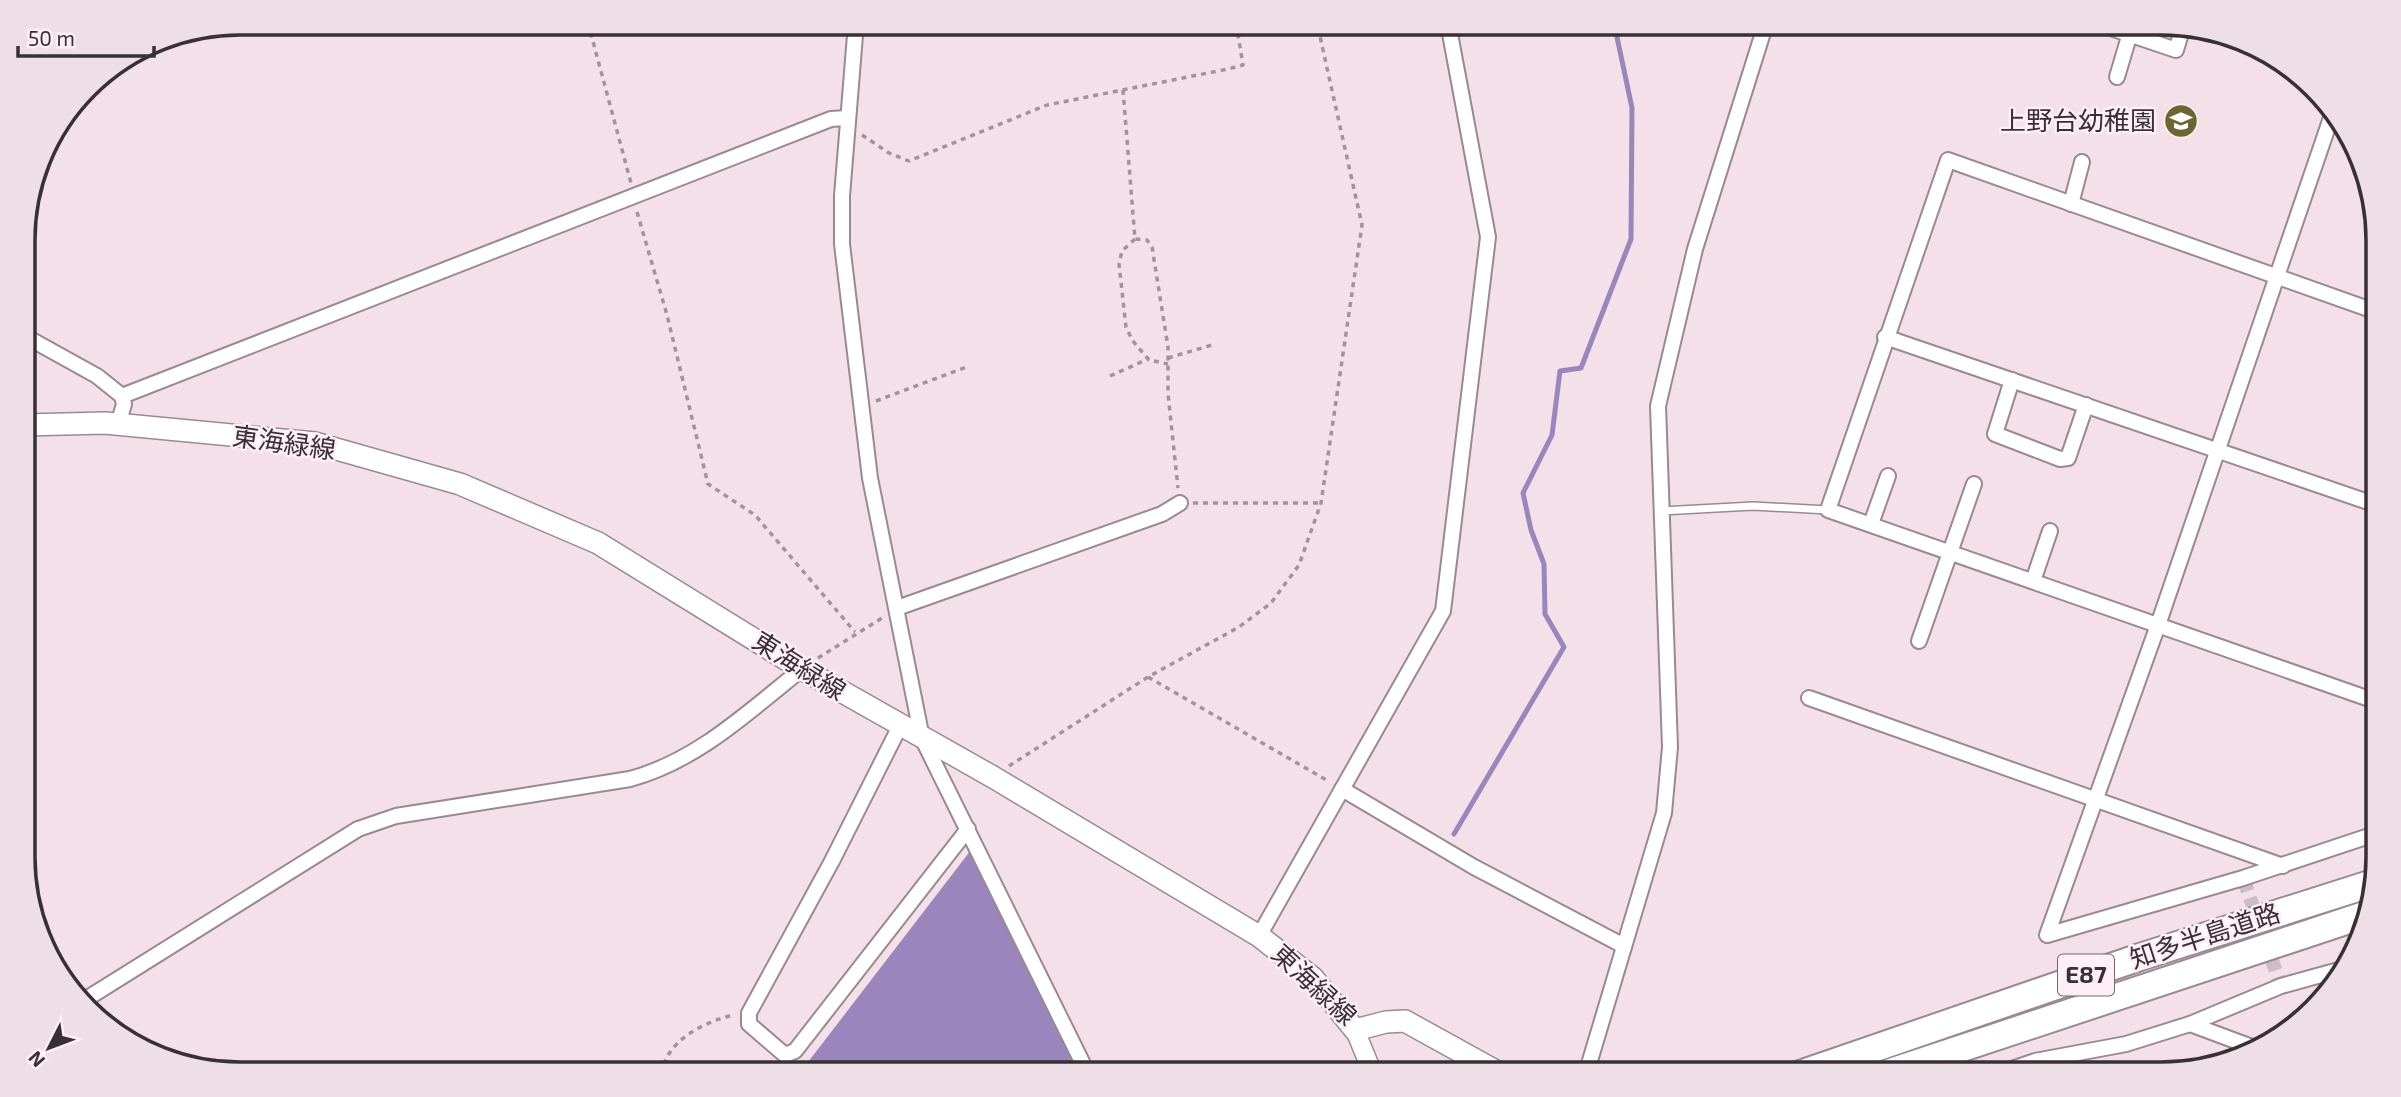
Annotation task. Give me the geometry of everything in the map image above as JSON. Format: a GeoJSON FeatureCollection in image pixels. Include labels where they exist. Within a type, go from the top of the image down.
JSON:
{"type":"FeatureCollection","features":[{"type":"Feature","properties":{"kind":"highway","name":"知多半島道路"},"geometry":{"type":"LineString","coordinates":[[1835,1062],[2102,970],[2364,886]]}},
{"type":"Feature","properties":{"kind":"highway","name":"知多半島道路"},"geometry":{"type":"LineString","coordinates":[[1920,1062],[2356,918]]}},
{"type":"Feature","properties":{"kind":"main road","name":"東海緑線"},"geometry":{"type":"LineString","coordinates":[[35,425],[118,425],[315,443],[460,484],[598,543],[802,669],[993,777],[1259,936],[1313,978],[1355,1030],[1386,1022],[1405,1021],[1479,1062]]}},
{"type":"Feature","properties":{"kind":"street"},"geometry":{"type":"LineString","coordinates":[[855,35],[847,118],[842,244],[870,478],[922,738],[1082,1062]]}},
{"type":"Feature","properties":{"kind":"street"},"geometry":{"type":"LineString","coordinates":[[1259,936],[1443,611],[1489,237],[1450,35]]}},
{"type":"Feature","properties":{"kind":"street"},"geometry":{"type":"LineString","coordinates":[[1590,1062],[1664,813],[1670,747],[1658,406],[1665,365],[1695,249],[1762,35]]}},
{"type":"Feature","properties":{"kind":"street"},"geometry":{"type":"LineString","coordinates":[[2117,78],[2130,35]]}},
{"type":"Feature","properties":{"kind":"street"},"geometry":{"type":"LineString","coordinates":[[2146,35],[2176,50],[2180,36]]}},
{"type":"Feature","properties":{"kind":"street"},"geometry":{"type":"LineString","coordinates":[[122,396],[831,119],[847,118]]}},
{"type":"Feature","properties":{"kind":"street"},"geometry":{"type":"LineString","coordinates":[[2329,123],[2158,625],[2047,934],[2283,866],[2366,837]]}},
{"type":"Feature","properties":{"kind":"street"},"geometry":{"type":"LineString","coordinates":[[2366,308],[1948,160],[1885,337],[1828,510],[2366,698]]}},
{"type":"Feature","properties":{"kind":"street"},"geometry":{"type":"LineString","coordinates":[[2071,204],[2082,162]]}},
{"type":"Feature","properties":{"kind":"street"},"geometry":{"type":"LineString","coordinates":[[1885,337],[2366,501]]}},
{"type":"Feature","properties":{"kind":"street"},"geometry":{"type":"LineString","coordinates":[[35,342],[97,376],[122,396],[124,404],[118,425]]}},
{"type":"Feature","properties":{"kind":"street"},"geometry":{"type":"LineString","coordinates":[[2012,380],[1996,433],[2060,459],[2068,458],[2086,405]]}},
{"type":"Feature","properties":{"kind":"street"},"geometry":{"type":"LineString","coordinates":[[1871,524],[1888,476]]}},
{"type":"Feature","properties":{"kind":"street"},"geometry":{"type":"LineString","coordinates":[[1919,641],[1974,484]]}},
{"type":"Feature","properties":{"kind":"street"},"geometry":{"type":"LineString","coordinates":[[897,610],[1162,514],[1180,503]]}},
{"type":"Feature","properties":{"kind":"street"},"geometry":{"type":"LineString","coordinates":[[2033,581],[2050,531]]}},
{"type":"Feature","properties":{"kind":"street"},"geometry":{"type":"LineString","coordinates":[[90,997],[358,829],[396,816],[629,779],[661,770],[729,727],[802,669]]}},
{"type":"Feature","properties":{"kind":"street"},"geometry":{"type":"LineString","coordinates":[[1809,698],[2283,866]]}},
{"type":"Feature","properties":{"kind":"street"},"geometry":{"type":"LineString","coordinates":[[900,726],[845,837],[749,1013],[749,1024],[785,1055],[795,1051],[968,829]]}},
{"type":"Feature","properties":{"kind":"street"},"geometry":{"type":"LineString","coordinates":[[1342,789],[1474,867],[1624,946]]}},
{"type":"Feature","properties":{"kind":"street"},"geometry":{"type":"LineString","coordinates":[[2035,1062],[2126,1044],[2190,1024],[2281,986],[2330,972]]}},
{"type":"Feature","properties":{"kind":"street"},"geometry":{"type":"LineString","coordinates":[[2190,1024],[2243,1044]]}},
{"type":"Feature","properties":{"kind":"street"},"geometry":{"type":"LineString","coordinates":[[1355,1030],[1368,1062]]}},
{"type":"Feature","properties":{"kind":"lane"},"geometry":{"type":"LineString","coordinates":[[1660,511],[1753,506],[1828,510]]}},
{"type":"Feature","properties":{"kind":"path"},"geometry":{"type":"LineString","coordinates":[[591,35],[632,196],[667,315],[708,484],[755,515],[855,632]]}},
{"type":"Feature","properties":{"kind":"path"},"geometry":{"type":"LineString","coordinates":[[847,118],[862,135],[888,153],[909,161],[1028,110],[1243,65],[1238,35]]}},
{"type":"Feature","properties":{"kind":"path"},"geometry":{"type":"LineString","coordinates":[[993,777],[1148,677],[1239,627],[1271,603],[1299,565],[1321,503],[1362,225],[1320,35]]}},
{"type":"Feature","properties":{"kind":"path"},"geometry":{"type":"LineString","coordinates":[[1123,90],[1135,239],[1120,256],[1124,314],[1128,333],[1148,359]]}},
{"type":"Feature","properties":{"kind":"path"},"geometry":{"type":"LineString","coordinates":[[1135,239],[1147,240],[1152,247],[1168,358],[1180,503],[1321,503]]}},
{"type":"Feature","properties":{"kind":"path"},"geometry":{"type":"LineString","coordinates":[[1168,358],[1212,345]]}},
{"type":"Feature","properties":{"kind":"path"},"geometry":{"type":"LineString","coordinates":[[1110,376],[1148,359],[1168,364]]}},
{"type":"Feature","properties":{"kind":"path"},"geometry":{"type":"LineString","coordinates":[[861,407],[969,366]]}},
{"type":"Feature","properties":{"kind":"path"},"geometry":{"type":"LineString","coordinates":[[802,669],[855,632],[897,610]]}},
{"type":"Feature","properties":{"kind":"path"},"geometry":{"type":"LineString","coordinates":[[1148,677],[1342,789]]}},
{"type":"Feature","properties":{"kind":"path"},"geometry":{"type":"LineString","coordinates":[[665,1062],[667,1054],[700,1028],[719,1019],[749,1013]]}},
{"type":"Feature","properties":{"kind":"shaded area"},"geometry":{"type":"Polygon","coordinates":[[[971,850],[1077,1062],[808,1062],[971,850]]]}},
{"type":"Feature","properties":{"kind":"waterway"},"geometry":{"type":"LineString","coordinates":[[1454,834],[1564,647],[1545,614],[1544,564],[1531,530],[1523,493],[1552,435],[1560,371],[1581,368],[1631,239],[1632,108],[1617,35]]}},
{"type":"Feature","properties":{"kind":"tunnel"},"geometry":{"type":"LineString","coordinates":[[2243,878],[2281,986]]}},
{"type":"Feature","properties":{"kind":"place","name":"上野台幼稚園"},"geometry":{"type":"Point","coordinates":[2181,121]}}]}
